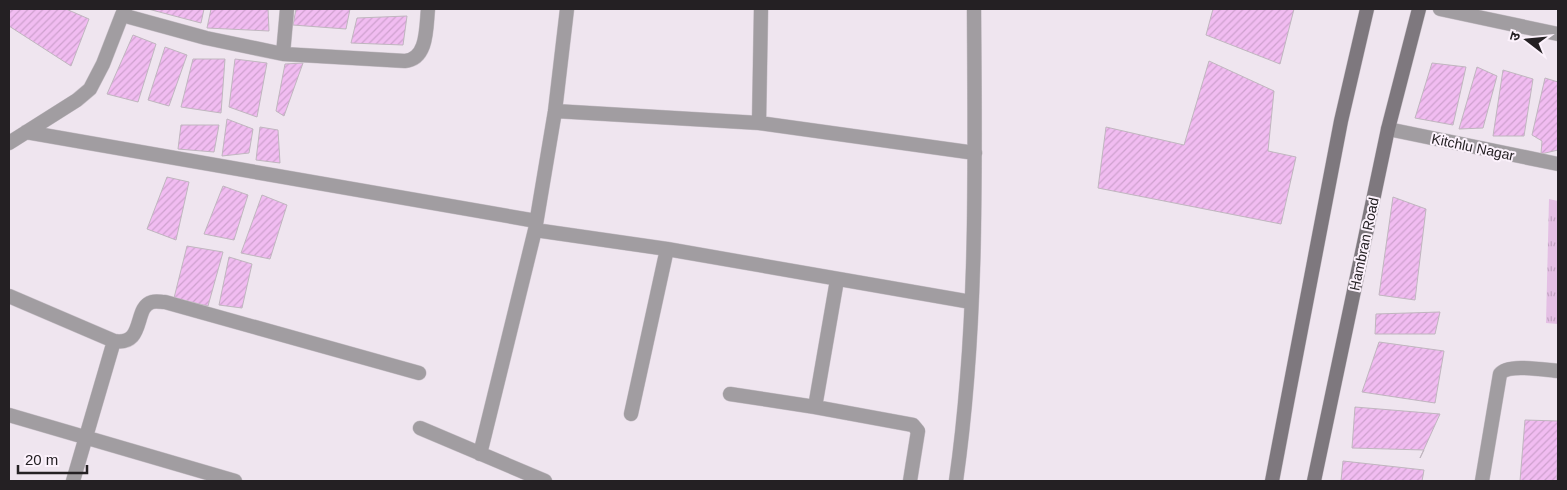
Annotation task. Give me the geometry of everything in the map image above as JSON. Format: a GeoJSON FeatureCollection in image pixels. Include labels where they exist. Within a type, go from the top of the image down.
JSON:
{"type":"FeatureCollection","features":[{"type":"Feature","properties":{"kind":"main road"},"geometry":{"type":"LineString","coordinates":[[1272,481],[1341,121],[1367,9]]}},
{"type":"Feature","properties":{"kind":"main road","name":"Hambran Road"},"geometry":{"type":"LineString","coordinates":[[1314,481],[1388,129],[1419,9]]}},
{"type":"Feature","properties":{"kind":"street"},"geometry":{"type":"LineString","coordinates":[[283,54],[287,9]]}},
{"type":"Feature","properties":{"kind":"street"},"geometry":{"type":"LineString","coordinates":[[9,143],[77,100],[90,89],[103,64],[124,12],[206,38],[283,54],[411,61],[417,57],[423,48],[428,9]]}},
{"type":"Feature","properties":{"kind":"street"},"geometry":{"type":"LineString","coordinates":[[480,454],[536,226],[555,111],[567,9]]}},
{"type":"Feature","properties":{"kind":"street"},"geometry":{"type":"LineString","coordinates":[[759,124],[761,9]]}},
{"type":"Feature","properties":{"kind":"street"},"geometry":{"type":"LineString","coordinates":[[956,481],[964,428],[971,329],[975,153],[974,9]]}},
{"type":"Feature","properties":{"kind":"street"},"geometry":{"type":"LineString","coordinates":[[1440,9],[1558,34]]}},
{"type":"Feature","properties":{"kind":"street"},"geometry":{"type":"LineString","coordinates":[[555,111],[759,124],[975,153]]}},
{"type":"Feature","properties":{"kind":"street","name":"Kitchlu Nagar"},"geometry":{"type":"LineString","coordinates":[[1388,129],[1558,164]]}},
{"type":"Feature","properties":{"kind":"street"},"geometry":{"type":"LineString","coordinates":[[26,132],[536,226],[971,302]]}},
{"type":"Feature","properties":{"kind":"street"},"geometry":{"type":"LineString","coordinates":[[631,414],[667,249]]}},
{"type":"Feature","properties":{"kind":"street"},"geometry":{"type":"LineString","coordinates":[[815,407],[837,280]]}},
{"type":"Feature","properties":{"kind":"street"},"geometry":{"type":"LineString","coordinates":[[9,296],[114,341],[125,342],[132,338],[147,304],[153,301],[165,302],[419,373]]}},
{"type":"Feature","properties":{"kind":"street"},"geometry":{"type":"LineString","coordinates":[[73,481],[114,341]]}},
{"type":"Feature","properties":{"kind":"street"},"geometry":{"type":"LineString","coordinates":[[1482,481],[1502,370],[1513,368],[1558,371]]}},
{"type":"Feature","properties":{"kind":"street"},"geometry":{"type":"LineString","coordinates":[[730,394],[913,424],[918,431],[910,481]]}},
{"type":"Feature","properties":{"kind":"street"},"geometry":{"type":"LineString","coordinates":[[9,415],[234,481]]}},
{"type":"Feature","properties":{"kind":"street"},"geometry":{"type":"LineString","coordinates":[[420,428],[545,481]]}},
{"type":"Feature","properties":{"kind":"green space"},"geometry":{"type":"Polygon","coordinates":[[[1549,199],[1558,201],[1558,324],[1546,323],[1549,199]]]}},
{"type":"Feature","properties":{"kind":"building"},"geometry":{"type":"Polygon","coordinates":[[[9,9],[66,9],[89,19],[71,66],[9,26],[9,9]]]}},
{"type":"Feature","properties":{"kind":"building"},"geometry":{"type":"Polygon","coordinates":[[[148,9],[204,9],[201,23],[148,9]]]}},
{"type":"Feature","properties":{"kind":"building"},"geometry":{"type":"Polygon","coordinates":[[[211,9],[268,9],[269,31],[207,28],[211,9]]]}},
{"type":"Feature","properties":{"kind":"building"},"geometry":{"type":"Polygon","coordinates":[[[296,9],[350,9],[346,29],[293,25],[296,9]]]}},
{"type":"Feature","properties":{"kind":"building"},"geometry":{"type":"Polygon","coordinates":[[[1213,9],[1294,9],[1280,64],[1206,35],[1213,9]]]}},
{"type":"Feature","properties":{"kind":"building"},"geometry":{"type":"Polygon","coordinates":[[[407,16],[403,45],[351,43],[357,18],[407,16]]]}},
{"type":"Feature","properties":{"kind":"building"},"geometry":{"type":"Polygon","coordinates":[[[133,35],[156,44],[138,102],[107,94],[133,35]]]}},
{"type":"Feature","properties":{"kind":"building"},"geometry":{"type":"Polygon","coordinates":[[[165,47],[187,55],[169,106],[148,100],[165,47]]]}},
{"type":"Feature","properties":{"kind":"building"},"geometry":{"type":"Polygon","coordinates":[[[193,59],[225,59],[221,113],[181,107],[193,59]]]}},
{"type":"Feature","properties":{"kind":"building"},"geometry":{"type":"Polygon","coordinates":[[[235,59],[267,63],[257,117],[229,107],[235,59]]]}},
{"type":"Feature","properties":{"kind":"building"},"geometry":{"type":"Polygon","coordinates":[[[1209,61],[1274,91],[1268,151],[1296,157],[1281,224],[1098,188],[1106,127],[1184,145],[1209,61]]]}},
{"type":"Feature","properties":{"kind":"building"},"geometry":{"type":"Polygon","coordinates":[[[303,63],[284,116],[276,111],[285,64],[303,63]]]}},
{"type":"Feature","properties":{"kind":"building"},"geometry":{"type":"Polygon","coordinates":[[[1432,63],[1466,67],[1453,125],[1415,118],[1432,63]]]}},
{"type":"Feature","properties":{"kind":"building"},"geometry":{"type":"Polygon","coordinates":[[[1477,67],[1497,76],[1483,128],[1459,129],[1477,67]]]}},
{"type":"Feature","properties":{"kind":"building"},"geometry":{"type":"Polygon","coordinates":[[[1503,70],[1533,79],[1524,136],[1493,136],[1503,70]]]}},
{"type":"Feature","properties":{"kind":"building"},"geometry":{"type":"Polygon","coordinates":[[[1545,78],[1558,82],[1558,150],[1541,154],[1542,141],[1532,135],[1545,78]]]}},
{"type":"Feature","properties":{"kind":"building"},"geometry":{"type":"Polygon","coordinates":[[[227,119],[253,129],[249,153],[222,156],[227,119]]]}},
{"type":"Feature","properties":{"kind":"building"},"geometry":{"type":"Polygon","coordinates":[[[181,125],[219,125],[214,152],[178,149],[181,125]]]}},
{"type":"Feature","properties":{"kind":"building"},"geometry":{"type":"Polygon","coordinates":[[[260,127],[278,130],[280,163],[256,160],[260,127]]]}},
{"type":"Feature","properties":{"kind":"building"},"geometry":{"type":"Polygon","coordinates":[[[167,177],[189,182],[176,240],[147,229],[167,177]]]}},
{"type":"Feature","properties":{"kind":"building"},"geometry":{"type":"Polygon","coordinates":[[[223,186],[248,195],[234,240],[204,234],[223,186]]]}},
{"type":"Feature","properties":{"kind":"building"},"geometry":{"type":"Polygon","coordinates":[[[262,195],[287,205],[270,259],[241,253],[262,195]]]}},
{"type":"Feature","properties":{"kind":"building"},"geometry":{"type":"Polygon","coordinates":[[[1393,197],[1426,209],[1415,300],[1379,295],[1393,197]]]}},
{"type":"Feature","properties":{"kind":"building"},"geometry":{"type":"Polygon","coordinates":[[[187,246],[223,252],[208,306],[174,298],[187,246]]]}},
{"type":"Feature","properties":{"kind":"building"},"geometry":{"type":"Polygon","coordinates":[[[229,257],[252,264],[242,308],[219,305],[229,257]]]}},
{"type":"Feature","properties":{"kind":"building"},"geometry":{"type":"Polygon","coordinates":[[[1440,312],[1435,334],[1375,334],[1376,314],[1440,312]]]}},
{"type":"Feature","properties":{"kind":"building"},"geometry":{"type":"Polygon","coordinates":[[[1379,342],[1444,351],[1435,403],[1362,392],[1379,342]]]}},
{"type":"Feature","properties":{"kind":"building"},"geometry":{"type":"Polygon","coordinates":[[[1355,407],[1440,414],[1424,450],[1352,448],[1355,407]]]}},
{"type":"Feature","properties":{"kind":"building"},"geometry":{"type":"Polygon","coordinates":[[[1525,420],[1558,421],[1557,481],[1520,481],[1525,420]]]}},
{"type":"Feature","properties":{"kind":"building"},"geometry":{"type":"Polygon","coordinates":[[[1343,461],[1424,470],[1422,481],[1341,481],[1343,461]]]}}]}
